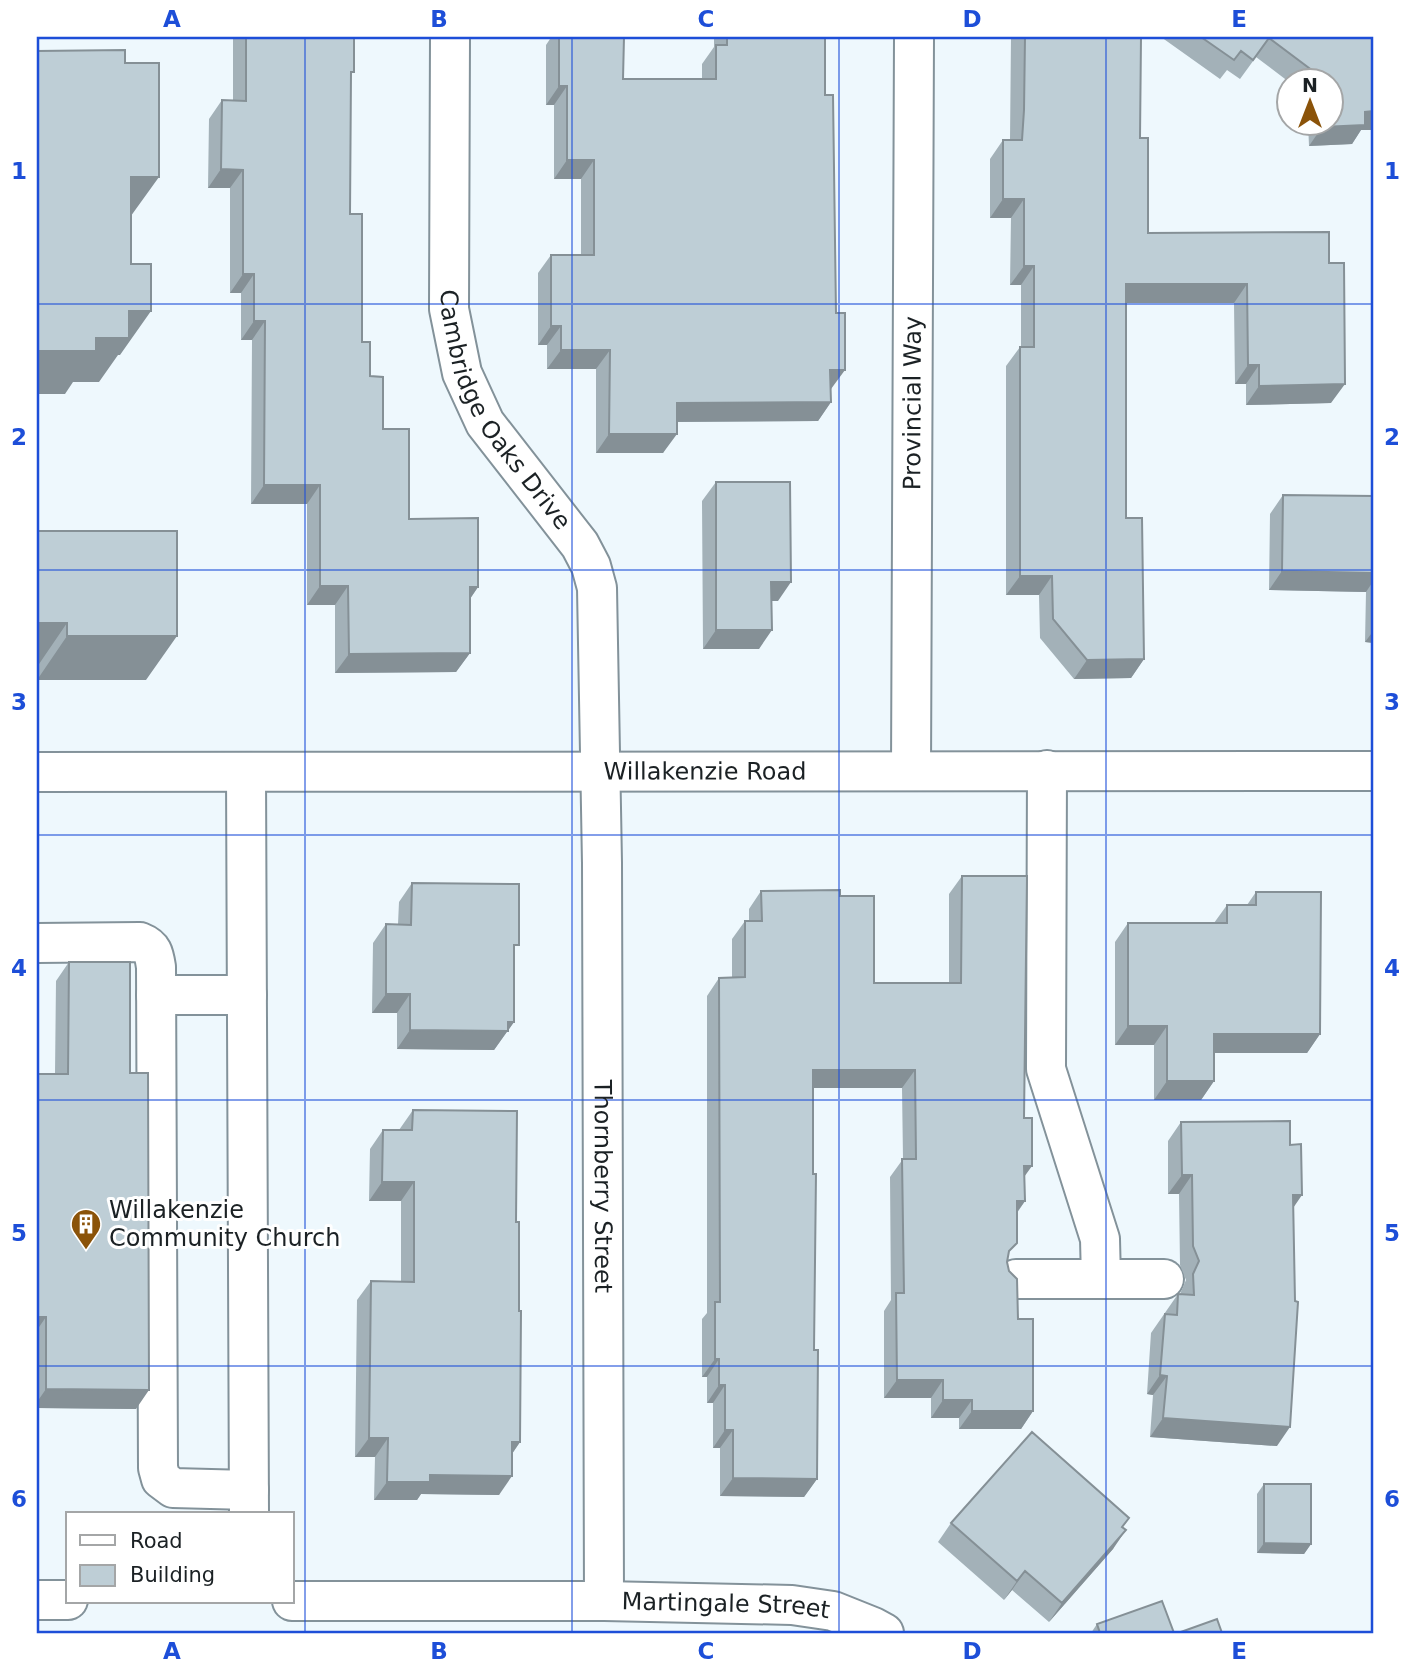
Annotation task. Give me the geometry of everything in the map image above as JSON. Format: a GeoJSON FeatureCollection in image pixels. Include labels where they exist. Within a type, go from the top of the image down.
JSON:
{"type":"FeatureCollection","features":[{"type":"Feature","properties":{"kind":"street","name":"Cambridge Oaks Drive"},"geometry":{"type":"LineString","coordinates":[[450,37],[449,309],[453,336],[462,373],[485,423],[580,545],[591,566],[597,589],[600,772]]}},
{"type":"Feature","properties":{"kind":"street","name":"Provincial Way"},"geometry":{"type":"LineString","coordinates":[[911,771],[914,37]]}},
{"type":"Feature","properties":{"kind":"street"},"geometry":{"type":"LineString","coordinates":[[1047,770],[1046,1069],[1100,1239],[1101,1279]]}},
{"type":"Feature","properties":{"kind":"street","name":"Willakenzie Road"},"geometry":{"type":"LineString","coordinates":[[37,772],[1374,771]]}},
{"type":"Feature","properties":{"kind":"street"},"geometry":{"type":"LineString","coordinates":[[37,943],[140,942],[149,945],[154,953],[158,1468],[161,1479],[173,1488],[249,1502],[246,772]]}},
{"type":"Feature","properties":{"kind":"street","name":"Thornberry Street"},"geometry":{"type":"LineString","coordinates":[[600,772],[604,1601]]}},
{"type":"Feature","properties":{"kind":"street"},"geometry":{"type":"LineString","coordinates":[[156,995],[247,995]]}},
{"type":"Feature","properties":{"kind":"street"},"geometry":{"type":"LineString","coordinates":[[1016,1279],[1164,1279]]}},
{"type":"Feature","properties":{"kind":"street"},"geometry":{"type":"LineString","coordinates":[[37,1600],[66,1600]]}},
{"type":"Feature","properties":{"kind":"street","name":"Martingale Street"},"geometry":{"type":"LineString","coordinates":[[294,1601],[604,1601],[792,1605],[833,1611],[884,1633]]}},
{"type":"Feature","properties":{"kind":"building"},"geometry":{"type":"Polygon","coordinates":[[[246,37],[354,37],[354,72],[351,72],[350,214],[362,214],[362,342],[370,342],[370,376],[383,377],[383,429],[409,429],[409,519],[478,518],[478,587],[470,587],[470,653],[349,654],[348,586],[320,586],[320,485],[264,485],[265,321],[254,321],[254,274],[243,274],[243,170],[221,169],[222,100],[246,101],[246,37]]]}},
{"type":"Feature","properties":{"kind":"building"},"geometry":{"type":"Polygon","coordinates":[[[559,37],[624,37],[623,79],[716,79],[716,45],[727,45],[727,37],[825,37],[825,95],[833,95],[836,313],[845,313],[845,370],[830,370],[831,402],[677,403],[677,434],[609,434],[610,350],[561,350],[561,326],[551,326],[551,255],[594,255],[594,160],[567,160],[567,86],[559,86],[559,37]]]}},
{"type":"Feature","properties":{"kind":"building"},"geometry":{"type":"Polygon","coordinates":[[[1025,37],[1141,37],[1140,138],[1148,138],[1148,233],[1329,232],[1329,263],[1344,263],[1345,384],[1259,386],[1259,365],[1248,365],[1247,284],[1126,284],[1126,518],[1142,518],[1144,659],[1087,660],[1053,619],[1052,576],[1020,576],[1020,347],[1034,347],[1034,266],[1024,266],[1024,199],[1003,199],[1003,140],[1022,140],[1025,37]]]}},
{"type":"Feature","properties":{"kind":"building"},"geometry":{"type":"Polygon","coordinates":[[[1201,37],[1374,37],[1374,111],[1365,112],[1365,125],[1344,126],[1344,66],[1306,66],[1269,38],[1253,60],[1241,51],[1234,60],[1201,37]]]}},
{"type":"Feature","properties":{"kind":"building"},"geometry":{"type":"Polygon","coordinates":[[[125,50],[125,63],[159,63],[159,177],[131,177],[131,264],[151,264],[151,311],[129,311],[129,338],[96,338],[96,351],[37,351],[37,51],[125,50]]]}},
{"type":"Feature","properties":{"kind":"building"},"geometry":{"type":"Polygon","coordinates":[[[716,482],[790,482],[791,582],[771,582],[772,630],[716,630],[716,482]]]}},
{"type":"Feature","properties":{"kind":"building"},"geometry":{"type":"Polygon","coordinates":[[[1283,495],[1374,496],[1374,573],[1282,571],[1283,495]]]}},
{"type":"Feature","properties":{"kind":"building"},"geometry":{"type":"Polygon","coordinates":[[[37,531],[177,531],[177,636],[67,636],[67,623],[37,623],[37,531]]]}},
{"type":"Feature","properties":{"kind":"building"},"geometry":{"type":"Polygon","coordinates":[[[962,876],[1027,876],[1024,1118],[1032,1118],[1032,1166],[1024,1166],[1025,1201],[1017,1201],[1017,1243],[1009,1251],[1007,1262],[1009,1271],[1017,1279],[1018,1319],[1033,1319],[1033,1411],[972,1411],[972,1400],[943,1400],[943,1380],[897,1380],[896,1293],[904,1293],[902,1159],[916,1159],[915,1070],[813,1070],[813,1174],[816,1174],[814,1350],[818,1350],[817,1479],[733,1478],[733,1430],[725,1430],[725,1385],[719,1385],[719,1359],[715,1359],[715,1302],[720,1302],[719,978],[745,977],[745,921],[762,921],[761,891],[840,890],[840,896],[874,896],[874,983],[961,983],[962,876]]]}},
{"type":"Feature","properties":{"kind":"building"},"geometry":{"type":"Polygon","coordinates":[[[412,883],[519,884],[519,945],[514,945],[514,1022],[508,1022],[508,1031],[410,1030],[410,994],[386,994],[386,924],[411,925],[412,883]]]}},
{"type":"Feature","properties":{"kind":"building"},"geometry":{"type":"Polygon","coordinates":[[[1256,892],[1321,892],[1320,1034],[1214,1034],[1214,1081],[1167,1081],[1167,1026],[1128,1026],[1128,923],[1227,923],[1227,905],[1256,905],[1256,892]]]}},
{"type":"Feature","properties":{"kind":"building","name":"Willakenzie Community Church"},"geometry":{"type":"Polygon","coordinates":[[[69,962],[130,962],[130,1073],[148,1073],[149,1390],[46,1389],[46,1317],[37,1317],[37,1074],[68,1074],[69,962]]]}},
{"type":"Feature","properties":{"kind":"building"},"geometry":{"type":"Polygon","coordinates":[[[413,1110],[517,1111],[516,1222],[519,1222],[521,1311],[520,1442],[512,1442],[512,1476],[430,1475],[430,1482],[387,1482],[388,1438],[369,1438],[371,1281],[414,1282],[414,1182],[382,1182],[383,1130],[412,1130],[413,1110]]]}},
{"type":"Feature","properties":{"kind":"building"},"geometry":{"type":"Polygon","coordinates":[[[1290,1121],[1290,1145],[1301,1144],[1302,1195],[1293,1195],[1295,1301],[1298,1302],[1290,1427],[1163,1418],[1167,1376],[1160,1375],[1165,1314],[1177,1315],[1178,1294],[1194,1295],[1193,1274],[1199,1261],[1193,1246],[1192,1175],[1182,1175],[1181,1122],[1290,1121]]]}},
{"type":"Feature","properties":{"kind":"building"},"geometry":{"type":"Polygon","coordinates":[[[1032,1432],[1129,1518],[1122,1527],[1126,1530],[1062,1603],[1025,1571],[1017,1581],[951,1523],[1032,1432]]]}},
{"type":"Feature","properties":{"kind":"building"},"geometry":{"type":"Polygon","coordinates":[[[1264,1484],[1311,1484],[1311,1544],[1264,1543],[1264,1484]]]}},
{"type":"Feature","properties":{"kind":"building"},"geometry":{"type":"Polygon","coordinates":[[[1162,1601],[1174,1633],[1100,1633],[1097,1624],[1162,1601]]]}},
{"type":"Feature","properties":{"kind":"building"},"geometry":{"type":"Polygon","coordinates":[[[1217,1619],[1222,1633],[1178,1633],[1217,1619]]]}},
{"type":"Feature","properties":{"kind":"place","name":"Willakenzie Community Church"},"geometry":{"type":"Point","coordinates":[86,1251]}}]}
